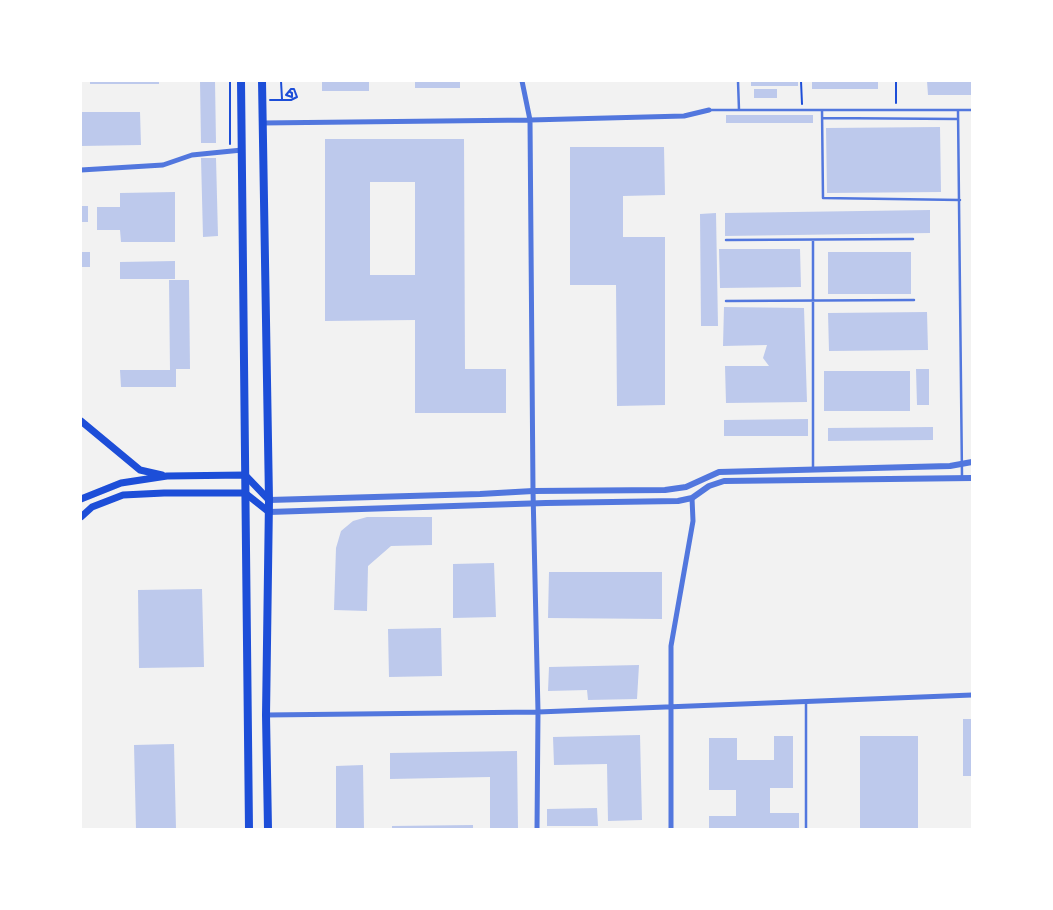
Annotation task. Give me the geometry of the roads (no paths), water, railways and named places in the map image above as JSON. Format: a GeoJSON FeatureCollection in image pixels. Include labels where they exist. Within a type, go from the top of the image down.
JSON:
{"type":"FeatureCollection","features":[{"type":"Feature","properties":{"kind":"main road"},"geometry":{"type":"LineString","coordinates":[[241,81],[249,829]]}},
{"type":"Feature","properties":{"kind":"main road"},"geometry":{"type":"LineString","coordinates":[[262,81],[269,500],[266,715],[268,829]]}},
{"type":"Feature","properties":{"kind":"main road"},"geometry":{"type":"LineString","coordinates":[[81,421],[140,470],[167,476]]}},
{"type":"Feature","properties":{"kind":"main road"},"geometry":{"type":"LineString","coordinates":[[81,500],[121,483],[167,476],[245,475],[269,500]]}},
{"type":"Feature","properties":{"kind":"main road"},"geometry":{"type":"LineString","coordinates":[[81,517],[92,507],[123,495],[245,493],[269,512]]}},
{"type":"Feature","properties":{"kind":"street"},"geometry":{"type":"LineString","coordinates":[[522,81],[530,120],[533,504],[538,712],[537,829]]}},
{"type":"Feature","properties":{"kind":"street"},"geometry":{"type":"LineString","coordinates":[[262,123],[684,116],[709,110]]}},
{"type":"Feature","properties":{"kind":"street"},"geometry":{"type":"LineString","coordinates":[[81,170],[163,165],[192,156],[242,150]]}},
{"type":"Feature","properties":{"kind":"street"},"geometry":{"type":"LineString","coordinates":[[269,500],[533,491],[665,490],[686,487],[719,472],[950,466],[972,462]]}},
{"type":"Feature","properties":{"kind":"street"},"geometry":{"type":"LineString","coordinates":[[269,512],[678,501],[692,498],[709,486],[724,481],[972,478]]}},
{"type":"Feature","properties":{"kind":"street"},"geometry":{"type":"LineString","coordinates":[[672,829],[671,646],[693,520],[692,498]]}},
{"type":"Feature","properties":{"kind":"street"},"geometry":{"type":"LineString","coordinates":[[266,715],[538,712],[972,695]]}},
{"type":"Feature","properties":{"kind":"lane"},"geometry":{"type":"LineString","coordinates":[[738,81],[739,110]]}},
{"type":"Feature","properties":{"kind":"lane"},"geometry":{"type":"LineString","coordinates":[[709,110],[972,110]]}},
{"type":"Feature","properties":{"kind":"lane"},"geometry":{"type":"LineString","coordinates":[[822,110],[823,198],[960,200]]}},
{"type":"Feature","properties":{"kind":"lane"},"geometry":{"type":"LineString","coordinates":[[958,110],[962,478]]}},
{"type":"Feature","properties":{"kind":"lane"},"geometry":{"type":"LineString","coordinates":[[822,118],[958,118]]}},
{"type":"Feature","properties":{"kind":"lane"},"geometry":{"type":"LineString","coordinates":[[726,240],[913,239]]}},
{"type":"Feature","properties":{"kind":"lane"},"geometry":{"type":"LineString","coordinates":[[813,240],[813,470]]}},
{"type":"Feature","properties":{"kind":"lane"},"geometry":{"type":"LineString","coordinates":[[726,301],[914,300]]}},
{"type":"Feature","properties":{"kind":"lane"},"geometry":{"type":"LineString","coordinates":[[806,702],[806,829]]}}]}
